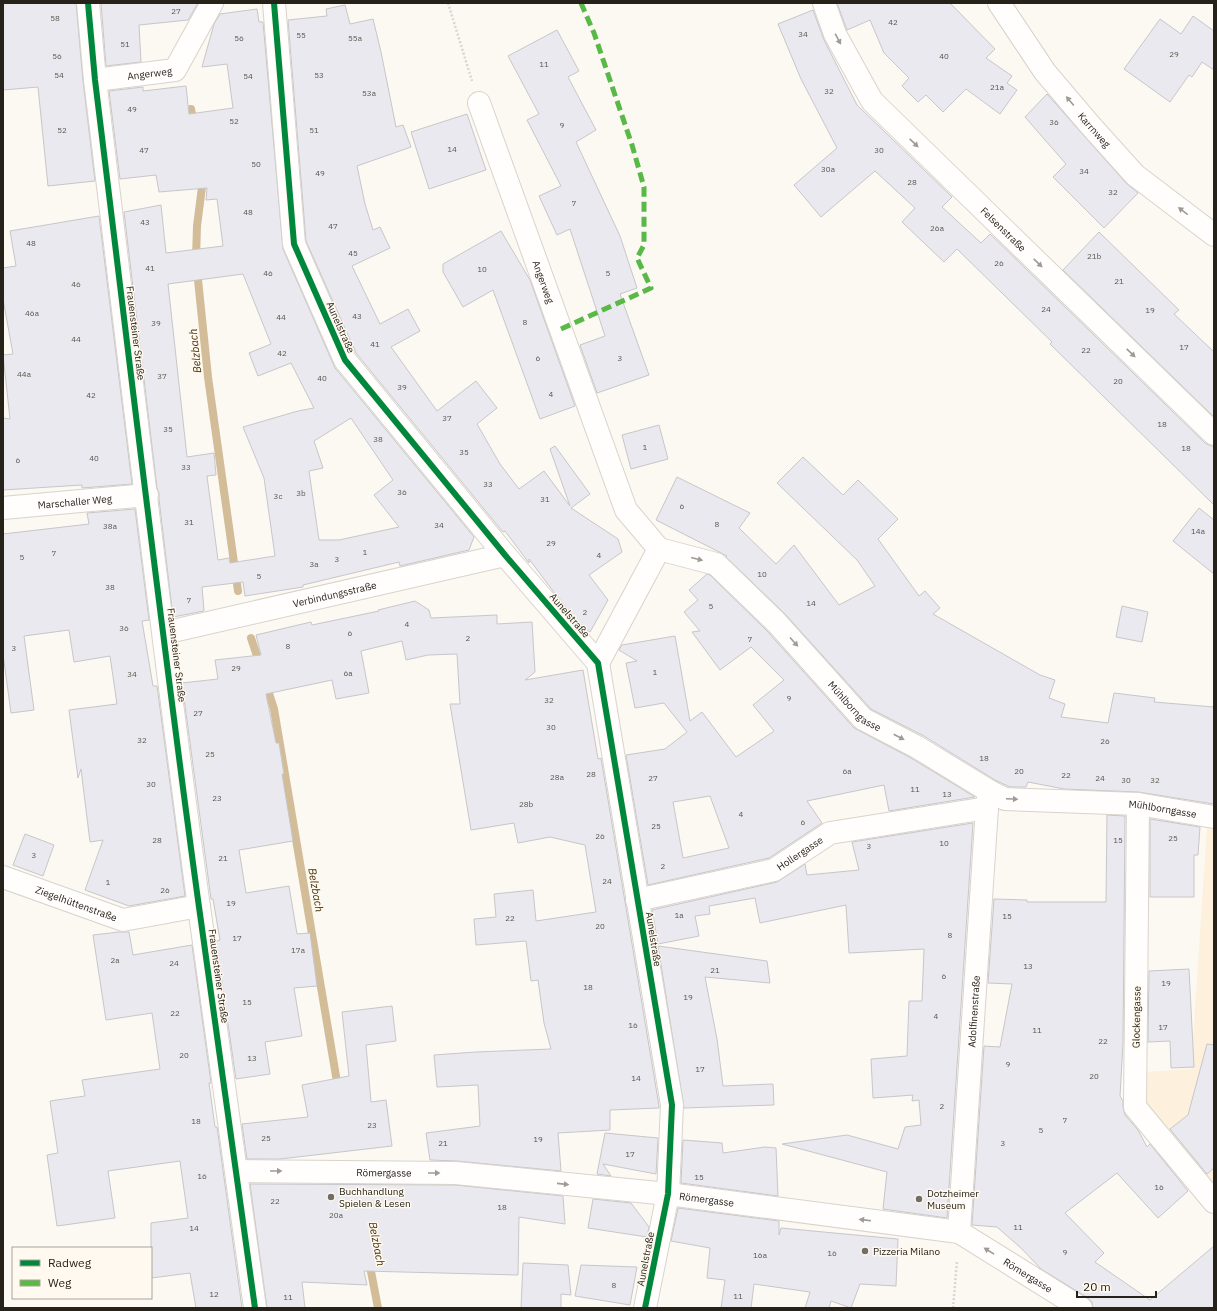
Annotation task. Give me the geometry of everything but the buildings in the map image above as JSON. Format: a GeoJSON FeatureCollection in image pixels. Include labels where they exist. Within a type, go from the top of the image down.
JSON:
{"type":"FeatureCollection","features":[{"type":"Feature","properties":{"kind":"street","name":"Frauensteiner Straße"},"geometry":{"type":"LineString","coordinates":[[88,3],[95,80],[146,495],[199,906],[255,1308]]}},
{"type":"Feature","properties":{"kind":"street","name":"Angerweg"},"geometry":{"type":"LineString","coordinates":[[95,80],[175,70],[212,3]]}},
{"type":"Feature","properties":{"kind":"street","name":"Aunelstraße"},"geometry":{"type":"LineString","coordinates":[[274,3],[294,244],[345,360],[505,555],[598,663],[672,1106],[668,1194],[645,1308]]}},
{"type":"Feature","properties":{"kind":"street","name":"Felsenstraße"},"geometry":{"type":"LineString","coordinates":[[824,3],[835,34],[872,101],[1214,434]]}},
{"type":"Feature","properties":{"kind":"street","name":"Karrnweg"},"geometry":{"type":"LineString","coordinates":[[999,3],[1045,72],[1090,125],[1135,174],[1214,235]]}},
{"type":"Feature","properties":{"kind":"street","name":"Angerweg"},"geometry":{"type":"LineString","coordinates":[[478,102],[626,510],[659,549]]}},
{"type":"Feature","properties":{"kind":"street","name":"Marschaller Weg"},"geometry":{"type":"LineString","coordinates":[[3,508],[146,495]]}},
{"type":"Feature","properties":{"kind":"street"},"geometry":{"type":"LineString","coordinates":[[598,663],[659,549]]}},
{"type":"Feature","properties":{"kind":"street","name":"Mühlborngasse"},"geometry":{"type":"LineString","coordinates":[[659,549],[716,564],[776,622],[863,718],[917,747],[988,800],[1005,799],[1138,804],[1214,817]]}},
{"type":"Feature","properties":{"kind":"street","name":"Verbindungsstraße"},"geometry":{"type":"LineString","coordinates":[[164,633],[505,555]]}},
{"type":"Feature","properties":{"kind":"street","name":"Hollergasse"},"geometry":{"type":"LineString","coordinates":[[637,900],[774,870],[830,833],[988,800]]}},
{"type":"Feature","properties":{"kind":"street","name":"Adolfinenstraße"},"geometry":{"type":"LineString","coordinates":[[959,1232],[988,800]]}},
{"type":"Feature","properties":{"kind":"street","name":"Glockengasse"},"geometry":{"type":"LineString","coordinates":[[1138,804],[1135,1107],[1214,1202]]}},
{"type":"Feature","properties":{"kind":"street","name":"Ziegelhüttenstraße"},"geometry":{"type":"LineString","coordinates":[[3,877],[122,920],[199,906]]}},
{"type":"Feature","properties":{"kind":"street","name":"Römergasse"},"geometry":{"type":"LineString","coordinates":[[237,1171],[456,1173],[668,1194],[959,1232],[1081,1308]]}},
{"type":"Feature","properties":{"kind":"path"},"geometry":{"type":"LineString","coordinates":[[448,3],[478,102]]}},
{"type":"Feature","properties":{"kind":"path"},"geometry":{"type":"LineString","coordinates":[[954,1308],[959,1232]]}},
{"type":"Feature","properties":{"kind":"shaded area"},"geometry":{"type":"Polygon","coordinates":[[[1207,827],[1214,829],[1214,1196],[1142,1105],[1142,1072],[1191,1069],[1207,827]]]}},
{"type":"Feature","properties":{"kind":"waterway","name":"Belzbach"},"geometry":{"type":"LineString","coordinates":[[191,109],[194,124]]}},
{"type":"Feature","properties":{"kind":"waterway","name":"Belzbach"},"geometry":{"type":"LineString","coordinates":[[196,259],[197,226],[203,179]]}},
{"type":"Feature","properties":{"kind":"waterway","name":"Belzbach"},"geometry":{"type":"LineString","coordinates":[[197,270],[208,377],[238,591]]}},
{"type":"Feature","properties":{"kind":"waterway","name":"Belzbach"},"geometry":{"type":"LineString","coordinates":[[251,638],[260,665]]}},
{"type":"Feature","properties":{"kind":"waterway","name":"Belzbach"},"geometry":{"type":"LineString","coordinates":[[266,684],[274,709],[338,1088]]}},
{"type":"Feature","properties":{"kind":"waterway","name":"Belzbach"},"geometry":{"type":"LineString","coordinates":[[369,1261],[378,1308]]}},
{"type":"Feature","properties":{"kind":"marked path"},"geometry":{"type":"LineString","coordinates":[[561,329],[651,288],[637,258],[644,245],[644,187],[632,145],[594,33],[581,3]]}},
{"type":"Feature","properties":{"kind":"cycle path"},"geometry":{"type":"LineString","coordinates":[[88,3],[95,80],[172,701],[255,1308]]}},
{"type":"Feature","properties":{"kind":"cycle path"},"geometry":{"type":"LineString","coordinates":[[274,3],[294,244],[345,360],[505,555],[598,663],[672,1105],[668,1194],[645,1308]]}},
{"type":"Feature","properties":{"kind":"place","name":"Buchhandlung Spielen & Lesen"},"geometry":{"type":"Point","coordinates":[331,1197]}},
{"type":"Feature","properties":{"kind":"place","name":"Dotzheimer Museum"},"geometry":{"type":"Point","coordinates":[919,1199]}},
{"type":"Feature","properties":{"kind":"place","name":"Pizzeria Milano"},"geometry":{"type":"Point","coordinates":[865,1251]}}]}
